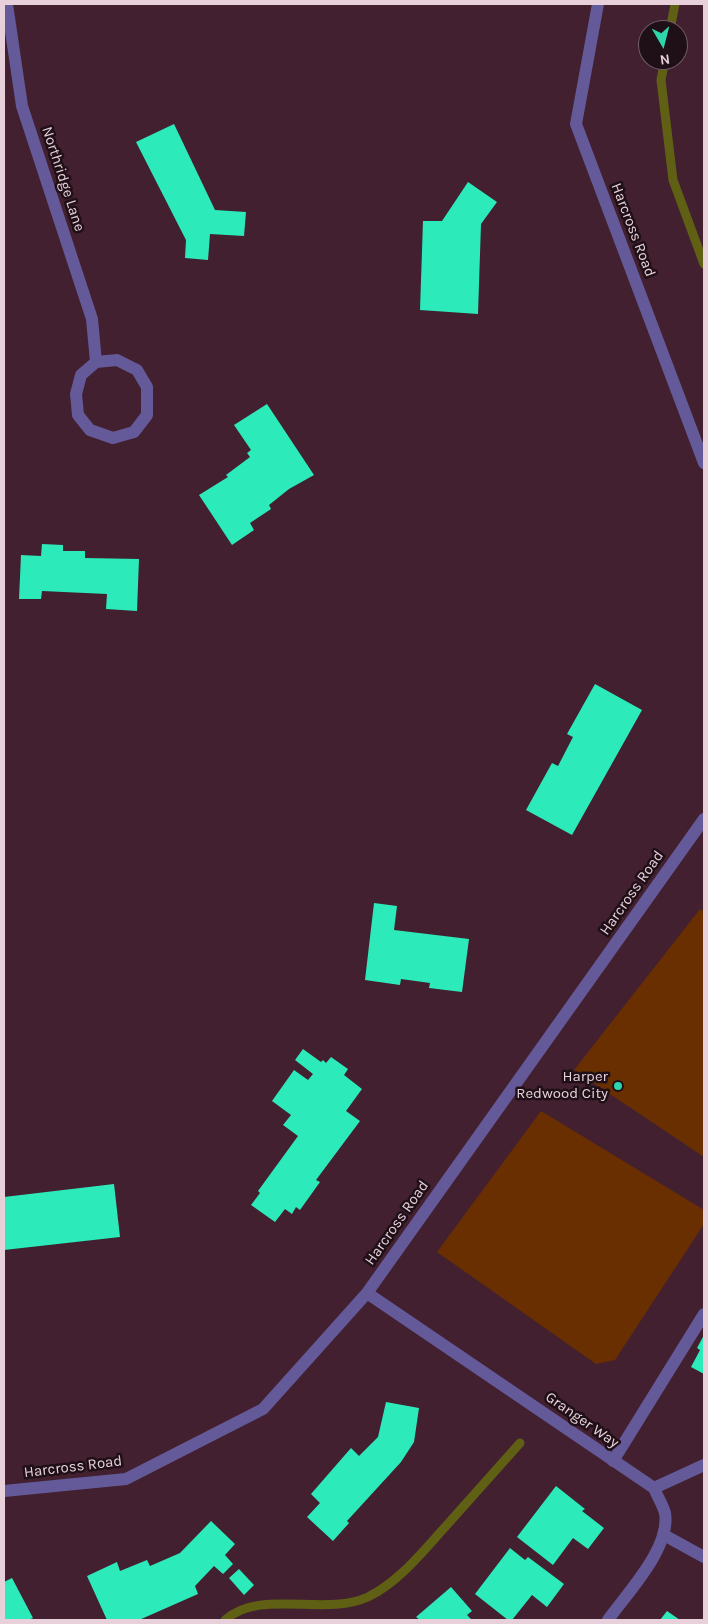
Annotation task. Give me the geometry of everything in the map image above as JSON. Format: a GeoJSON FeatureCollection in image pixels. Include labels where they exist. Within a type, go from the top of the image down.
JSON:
{"type":"FeatureCollection","features":[{"type":"Feature","properties":{"kind":"street","name":"Northridge Lane"},"geometry":{"type":"LineString","coordinates":[[7,4],[22,106],[92,319],[96,362]]}},
{"type":"Feature","properties":{"kind":"street","name":"Harcross Road"},"geometry":{"type":"LineString","coordinates":[[598,4],[576,124],[704,463]]}},
{"type":"Feature","properties":{"kind":"street"},"geometry":{"type":"LineString","coordinates":[[117,360],[137,370],[147,387],[147,415],[134,432],[113,438],[90,430],[78,415],[76,394],[82,375],[96,362],[117,360]]}},
{"type":"Feature","properties":{"kind":"street","name":"Harcross Road"},"geometry":{"type":"LineString","coordinates":[[4,1492],[126,1479],[263,1409],[367,1293],[704,819]]}},
{"type":"Feature","properties":{"kind":"street","name":"Granger Way"},"geometry":{"type":"LineString","coordinates":[[367,1293],[654,1488]]}},
{"type":"Feature","properties":{"kind":"street"},"geometry":{"type":"LineString","coordinates":[[613,1461],[704,1314]]}},
{"type":"Feature","properties":{"kind":"street"},"geometry":{"type":"LineString","coordinates":[[608,1620],[655,1555],[664,1535],[665,1513],[654,1488],[704,1465]]}},
{"type":"Feature","properties":{"kind":"street"},"geometry":{"type":"LineString","coordinates":[[664,1535],[704,1557]]}},
{"type":"Feature","properties":{"kind":"shaded area"},"geometry":{"type":"Polygon","coordinates":[[[700,909],[704,912],[704,1157],[574,1070],[700,909]]]}},
{"type":"Feature","properties":{"kind":"shaded area"},"geometry":{"type":"Polygon","coordinates":[[[541,1111],[704,1210],[704,1224],[615,1360],[596,1364],[437,1252],[541,1111]]]}},
{"type":"Feature","properties":{"kind":"building"},"geometry":{"type":"Polygon","coordinates":[[[174,124],[215,210],[246,212],[244,236],[210,234],[208,260],[185,258],[186,240],[136,142],[174,124]]]}},
{"type":"Feature","properties":{"kind":"building"},"geometry":{"type":"Polygon","coordinates":[[[468,182],[497,202],[481,224],[478,314],[420,310],[423,221],[442,221],[468,182]]]}},
{"type":"Feature","properties":{"kind":"building"},"geometry":{"type":"Polygon","coordinates":[[[267,404],[314,475],[289,489],[269,505],[271,509],[250,523],[254,530],[232,545],[199,495],[228,477],[226,475],[250,457],[247,453],[251,450],[234,425],[267,404]]]}},
{"type":"Feature","properties":{"kind":"building"},"geometry":{"type":"Polygon","coordinates":[[[42,544],[63,545],[63,551],[85,551],[85,558],[139,559],[137,611],[106,609],[107,594],[42,591],[41,599],[19,599],[21,555],[41,556],[42,544]]]}},
{"type":"Feature","properties":{"kind":"building"},"geometry":{"type":"Polygon","coordinates":[[[595,684],[642,710],[572,835],[526,810],[552,763],[558,766],[573,737],[567,734],[595,684]]]}},
{"type":"Feature","properties":{"kind":"building"},"geometry":{"type":"Polygon","coordinates":[[[374,903],[397,906],[394,930],[469,939],[462,992],[429,988],[430,983],[401,979],[400,985],[365,980],[374,903]]]}},
{"type":"Feature","properties":{"kind":"building"},"geometry":{"type":"Polygon","coordinates":[[[303,1049],[321,1062],[323,1060],[326,1063],[331,1057],[348,1069],[344,1075],[362,1089],[346,1111],[360,1121],[316,1180],[320,1182],[300,1210],[296,1207],[292,1214],[285,1209],[275,1222],[251,1205],[260,1193],[258,1191],[298,1136],[283,1125],[291,1115],[272,1101],[294,1070],[308,1080],[313,1074],[295,1060],[303,1049]]]}},
{"type":"Feature","properties":{"kind":"building"},"geometry":{"type":"Polygon","coordinates":[[[114,1184],[120,1237],[4,1250],[4,1197],[114,1184]]]}},
{"type":"Feature","properties":{"kind":"building"},"geometry":{"type":"Polygon","coordinates":[[[704,1335],[704,1374],[691,1367],[700,1350],[697,1348],[704,1335]]]}},
{"type":"Feature","properties":{"kind":"building"},"geometry":{"type":"Polygon","coordinates":[[[386,1402],[419,1408],[414,1442],[401,1462],[347,1521],[349,1523],[333,1541],[307,1517],[320,1503],[311,1494],[351,1448],[359,1456],[378,1437],[386,1402]]]}},
{"type":"Feature","properties":{"kind":"building"},"geometry":{"type":"Polygon","coordinates":[[[556,1486],[585,1509],[582,1511],[604,1528],[588,1549],[573,1538],[553,1565],[517,1537],[556,1486]]]}},
{"type":"Feature","properties":{"kind":"building"},"geometry":{"type":"Polygon","coordinates":[[[211,1521],[235,1544],[225,1555],[233,1564],[223,1574],[214,1566],[195,1586],[198,1594],[139,1620],[107,1620],[87,1576],[117,1562],[120,1571],[147,1560],[150,1566],[180,1553],[211,1521]]]}},
{"type":"Feature","properties":{"kind":"building"},"geometry":{"type":"Polygon","coordinates":[[[510,1548],[525,1560],[528,1557],[564,1584],[547,1607],[532,1595],[512,1620],[508,1620],[475,1594],[510,1548]]]}},
{"type":"Feature","properties":{"kind":"building"},"geometry":{"type":"Polygon","coordinates":[[[239,1569],[254,1585],[244,1595],[229,1578],[239,1569]]]}},
{"type":"Feature","properties":{"kind":"building"},"geometry":{"type":"Polygon","coordinates":[[[12,1578],[33,1618],[28,1620],[4,1620],[4,1582],[12,1578]]]}},
{"type":"Feature","properties":{"kind":"building"},"geometry":{"type":"Polygon","coordinates":[[[451,1587],[472,1611],[467,1615],[472,1620],[420,1620],[416,1617],[451,1587]]]}},
{"type":"Feature","properties":{"kind":"building"},"geometry":{"type":"Polygon","coordinates":[[[667,1611],[680,1620],[660,1620],[667,1611]]]}},
{"type":"Feature","properties":{"kind":"waterway"},"geometry":{"type":"LineString","coordinates":[[672,20],[675,4]]}},
{"type":"Feature","properties":{"kind":"waterway"},"geometry":{"type":"LineString","coordinates":[[663,70],[661,80],[673,180],[704,264]]}},
{"type":"Feature","properties":{"kind":"waterway"},"geometry":{"type":"LineString","coordinates":[[225,1620],[239,1611],[256,1606],[274,1604],[332,1605],[368,1597],[379,1591],[400,1575],[520,1443]]}},
{"type":"Feature","properties":{"kind":"place","name":"Harper Redwood City"},"geometry":{"type":"Point","coordinates":[618,1086]}}]}
